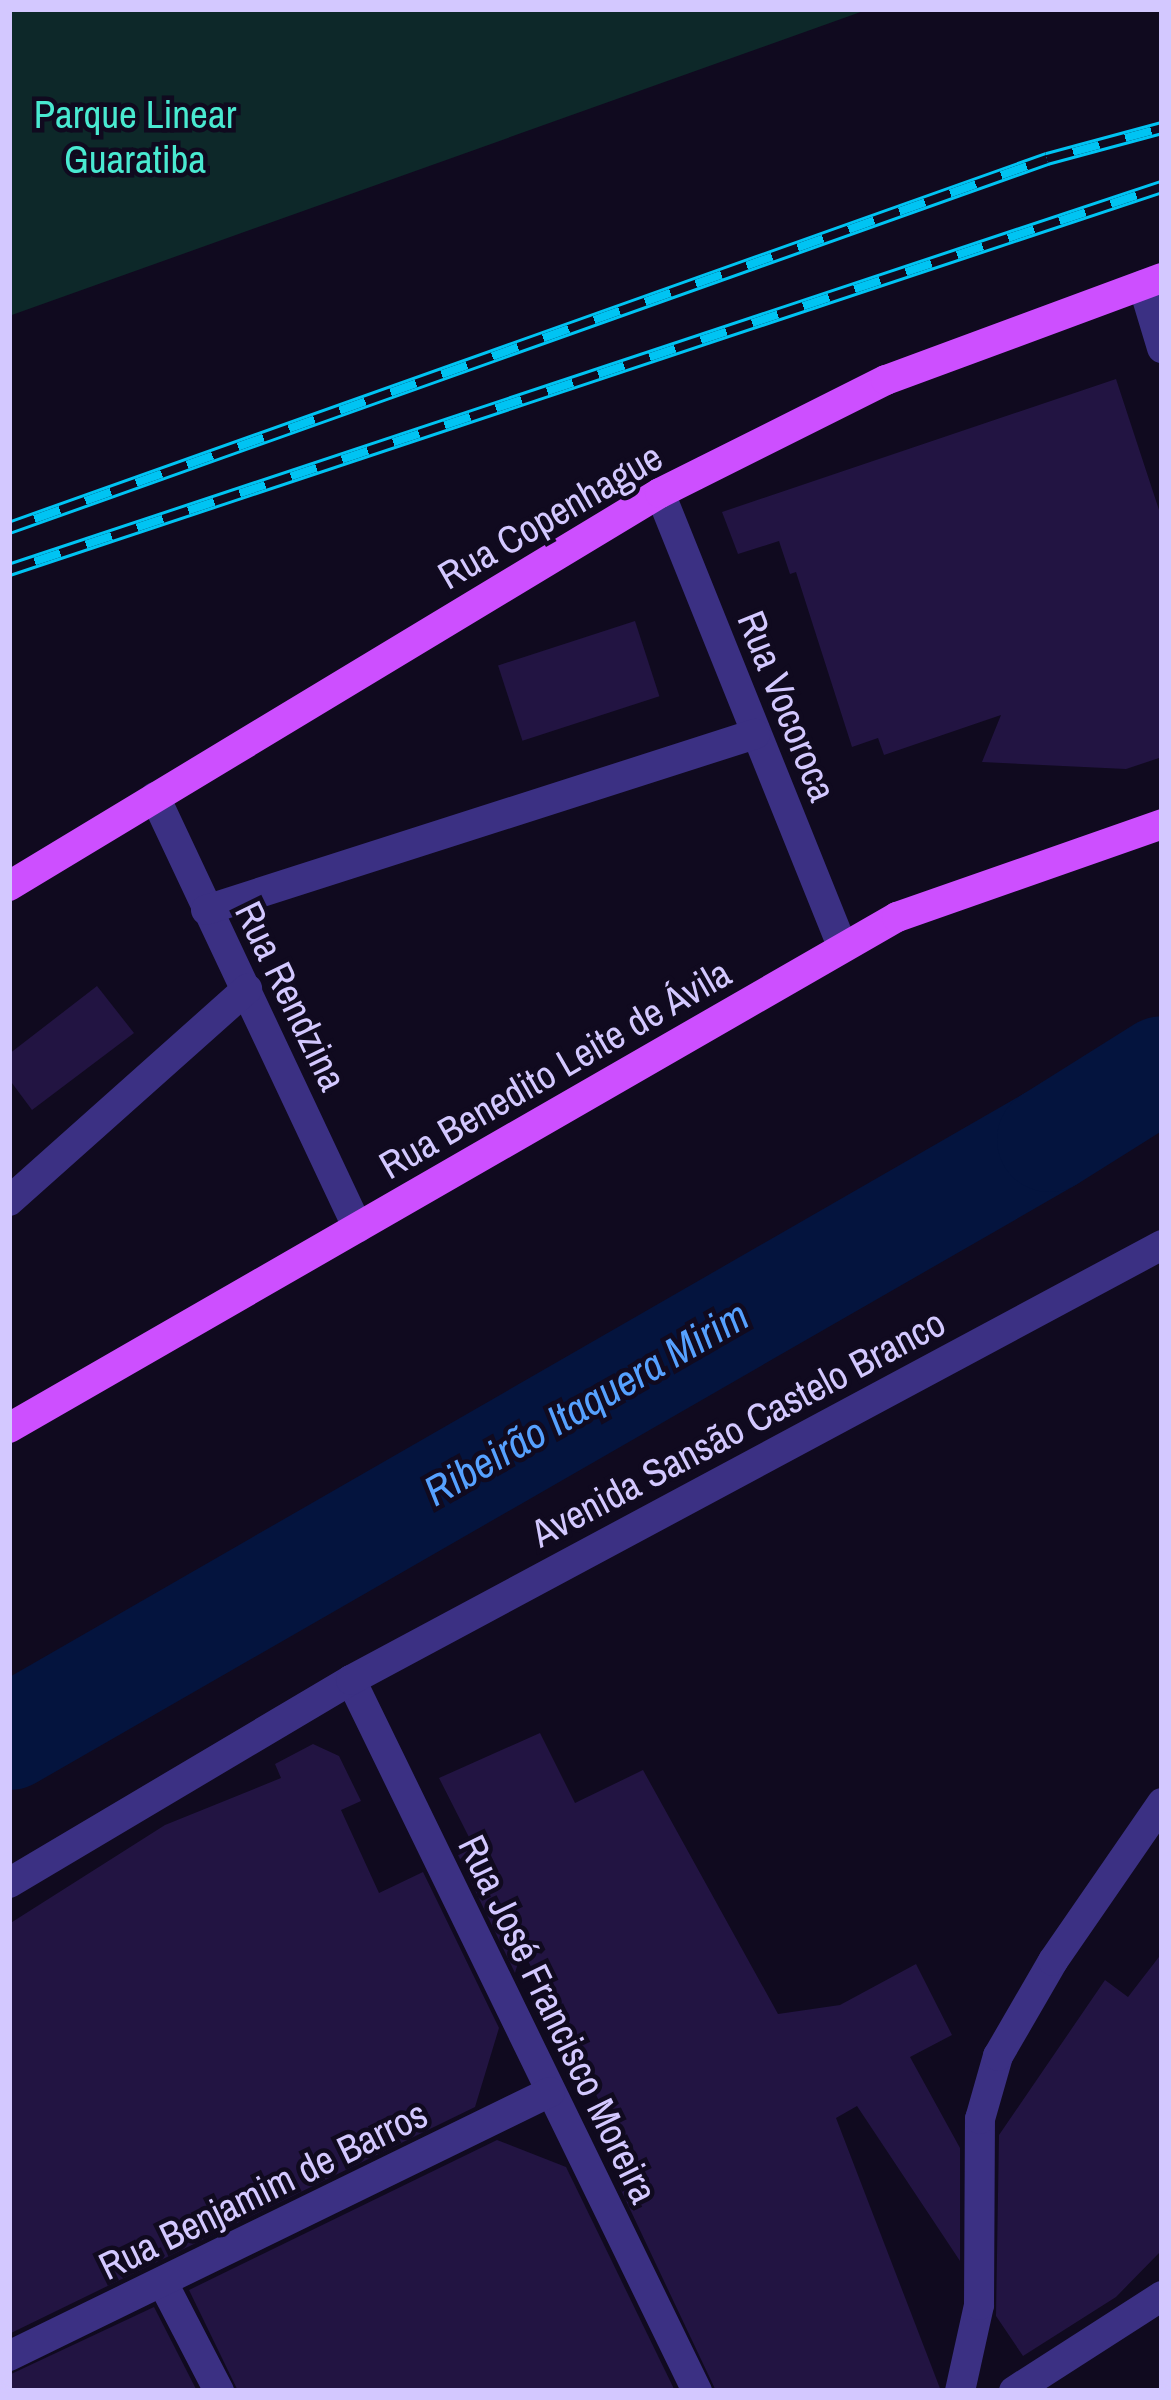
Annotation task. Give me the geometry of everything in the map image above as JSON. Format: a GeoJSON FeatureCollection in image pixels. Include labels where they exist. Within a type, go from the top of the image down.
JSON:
{"type":"FeatureCollection","features":[{"type":"Feature","properties":{"kind":"main road","name":"Rua Copenhague"},"geometry":{"type":"LineString","coordinates":[[9,886],[660,493],[886,380],[1152,282]]}},
{"type":"Feature","properties":{"kind":"main road","name":"Rua Benedito Leite de Ávila"},"geometry":{"type":"LineString","coordinates":[[9,1428],[897,917],[1070,852],[1162,824]]}},
{"type":"Feature","properties":{"kind":"street"},"geometry":{"type":"LineString","coordinates":[[1152,282],[1162,349]]}},
{"type":"Feature","properties":{"kind":"street","name":"Rua Vocoroca"},"geometry":{"type":"LineString","coordinates":[[660,493],[844,947]]}},
{"type":"Feature","properties":{"kind":"street"},"geometry":{"type":"LineString","coordinates":[[206,910],[755,734]]}},
{"type":"Feature","properties":{"kind":"street","name":"Rua Rendzina"},"geometry":{"type":"LineString","coordinates":[[155,797],[358,1228]]}},
{"type":"Feature","properties":{"kind":"street"},"geometry":{"type":"LineString","coordinates":[[9,1201],[247,989]]}},
{"type":"Feature","properties":{"kind":"street","name":"Avenida Sansão Castelo Branco"},"geometry":{"type":"LineString","coordinates":[[9,1883],[351,1680],[1162,1245]]}},
{"type":"Feature","properties":{"kind":"street","name":"Rua José Francisco Moreira"},"geometry":{"type":"LineString","coordinates":[[351,1680],[697,2391]]}},
{"type":"Feature","properties":{"kind":"street"},"geometry":{"type":"LineString","coordinates":[[960,2391],[979,2305],[980,2120],[998,2056],[1052,1961],[1162,1803]]}},
{"type":"Feature","properties":{"kind":"street","name":"Rua Benjamim de Barros"},"geometry":{"type":"LineString","coordinates":[[9,2356],[550,2092]]}},
{"type":"Feature","properties":{"kind":"street"},"geometry":{"type":"LineString","coordinates":[[163,2282],[219,2391]]}},
{"type":"Feature","properties":{"kind":"street"},"geometry":{"type":"LineString","coordinates":[[1014,2391],[1162,2296]]}},
{"type":"Feature","properties":{"kind":"green space","name":"Parque Linear Guaratiba"},"geometry":{"type":"Polygon","coordinates":[[[9,9],[869,9],[9,316],[9,9]]]}},
{"type":"Feature","properties":{"kind":"building"},"geometry":{"type":"Polygon","coordinates":[[[1116,379],[1162,519],[1162,757],[1126,769],[982,762],[1001,715],[884,755],[878,738],[852,747],[796,572],[790,574],[779,541],[738,554],[722,512],[1116,379]]]}},
{"type":"Feature","properties":{"kind":"building"},"geometry":{"type":"Polygon","coordinates":[[[635,621],[659,696],[522,741],[498,665],[635,621]]]}},
{"type":"Feature","properties":{"kind":"building"},"geometry":{"type":"Polygon","coordinates":[[[97,986],[134,1033],[32,1110],[9,1079],[9,1054],[97,986]]]}},
{"type":"Feature","properties":{"kind":"building"},"geometry":{"type":"Polygon","coordinates":[[[540,1733],[575,1803],[643,1770],[778,2014],[840,2005],[916,1964],[952,2035],[910,2057],[960,2148],[960,2261],[857,2106],[836,2118],[941,2391],[716,2391],[620,2188],[649,2199],[522,1949],[515,1973],[458,1855],[474,1847],[439,1778],[540,1733]]]}},
{"type":"Feature","properties":{"kind":"building"},"geometry":{"type":"Polygon","coordinates":[[[313,1744],[339,1756],[361,1801],[341,1810],[379,1893],[423,1872],[499,2028],[475,2107],[9,2334],[9,1924],[165,1825],[281,1778],[275,1764],[313,1744]]]}},
{"type":"Feature","properties":{"kind":"building"},"geometry":{"type":"Polygon","coordinates":[[[1162,1953],[1162,2250],[1116,2297],[1023,2356],[996,2316],[999,2135],[1105,1980],[1128,1997],[1162,1953]]]}},
{"type":"Feature","properties":{"kind":"building"},"geometry":{"type":"Polygon","coordinates":[[[497,2140],[566,2167],[675,2391],[238,2391],[189,2290],[497,2140]]]}},
{"type":"Feature","properties":{"kind":"building"},"geometry":{"type":"Polygon","coordinates":[[[154,2307],[197,2391],[9,2391],[9,2375],[154,2307]]]}},
{"type":"Feature","properties":{"kind":"waterway","name":"Ribeirão Itaquera Mirim"},"geometry":{"type":"LineString","coordinates":[[9,1737],[1049,1139],[1162,1068]]}},
{"type":"Feature","properties":{"kind":"railway"},"geometry":{"type":"LineString","coordinates":[[9,528],[1047,159],[1162,128]]}},
{"type":"Feature","properties":{"kind":"railway"},"geometry":{"type":"LineString","coordinates":[[9,570],[1162,187]]}}]}
